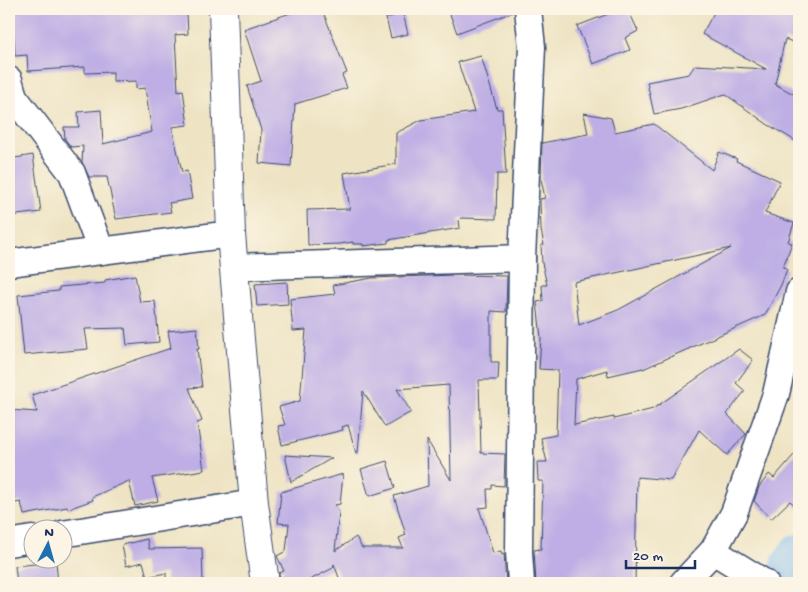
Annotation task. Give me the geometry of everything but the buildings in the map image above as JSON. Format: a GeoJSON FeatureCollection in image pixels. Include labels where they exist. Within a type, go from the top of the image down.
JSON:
{"type":"FeatureCollection","features":[{"type":"Feature","properties":{"kind":"main road"},"geometry":{"type":"LineString","coordinates":[[223,9],[231,234],[254,503],[265,583]]}},
{"type":"Feature","properties":{"kind":"street"},"geometry":{"type":"LineString","coordinates":[[521,583],[518,552],[522,258],[532,47],[528,9]]}},
{"type":"Feature","properties":{"kind":"street"},"geometry":{"type":"LineString","coordinates":[[10,92],[72,172],[101,251]]}},
{"type":"Feature","properties":{"kind":"street"},"geometry":{"type":"LineString","coordinates":[[9,263],[231,234]]}},
{"type":"Feature","properties":{"kind":"street"},"geometry":{"type":"LineString","coordinates":[[234,267],[522,258]]}},
{"type":"Feature","properties":{"kind":"street"},"geometry":{"type":"LineString","coordinates":[[683,583],[713,551],[734,514],[776,394],[799,292]]}},
{"type":"Feature","properties":{"kind":"street"},"geometry":{"type":"LineString","coordinates":[[72,532],[254,503]]}},
{"type":"Feature","properties":{"kind":"street"},"geometry":{"type":"LineString","coordinates":[[9,543],[22,541]]}},
{"type":"Feature","properties":{"kind":"street"},"geometry":{"type":"LineString","coordinates":[[713,551],[765,583]]}},
{"type":"Feature","properties":{"kind":"waterway"},"geometry":{"type":"LineString","coordinates":[[791,566],[799,554]]}}]}
